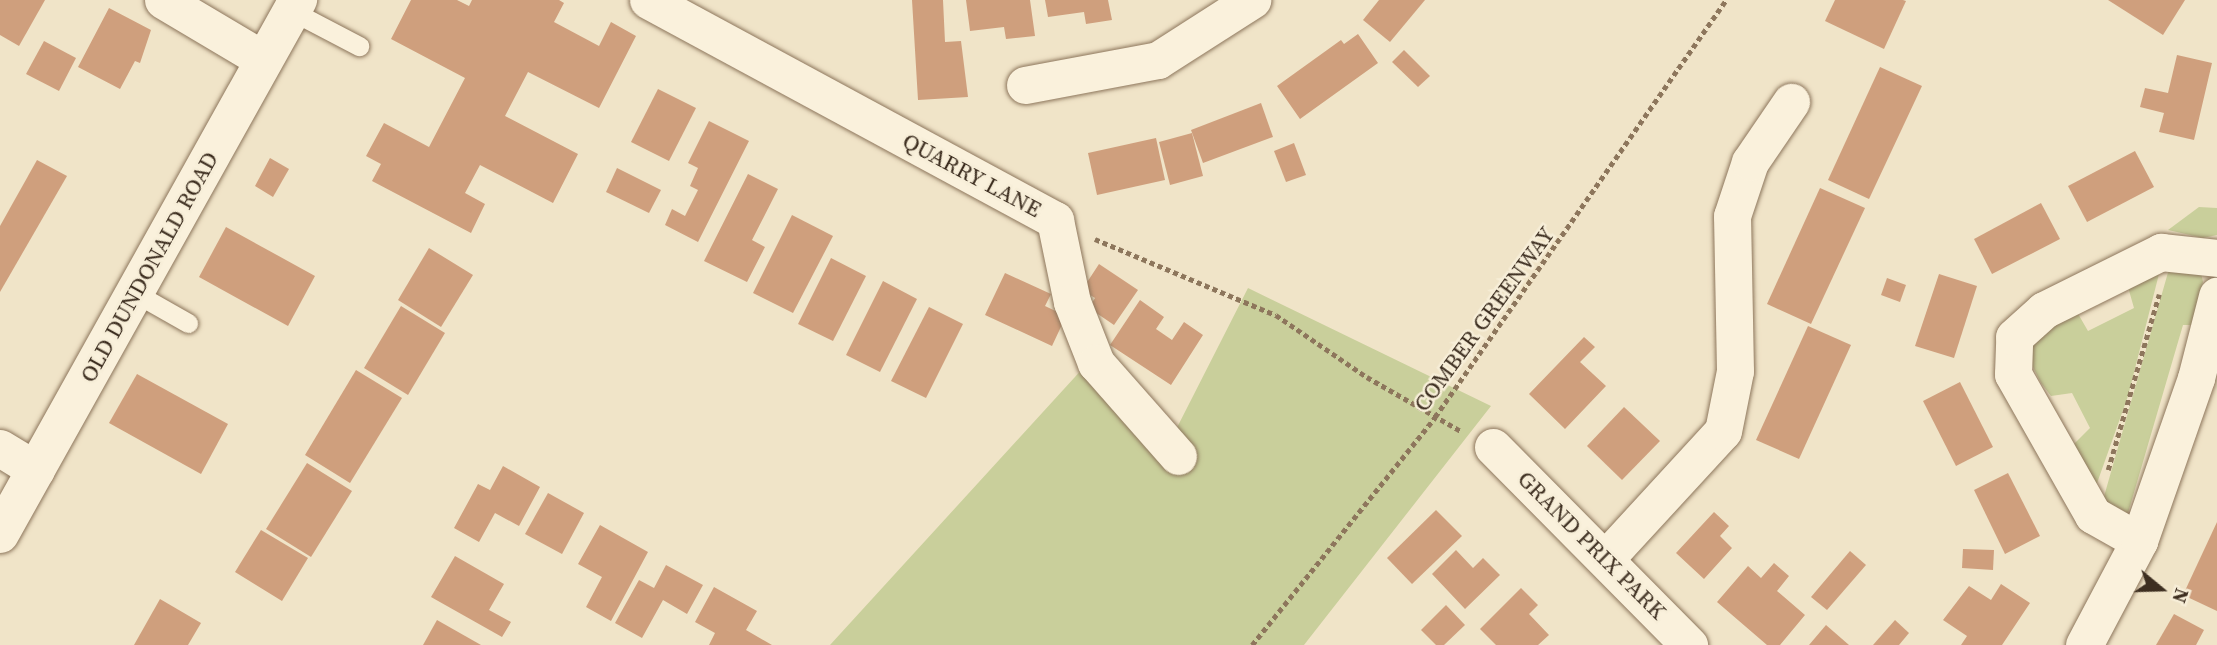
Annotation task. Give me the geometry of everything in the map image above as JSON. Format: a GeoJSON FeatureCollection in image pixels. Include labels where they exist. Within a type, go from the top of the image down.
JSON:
{"type":"FeatureCollection","features":[{"type":"Feature","properties":{"kind":"street"},"geometry":{"type":"LineString","coordinates":[[163,0],[264,60]]}},
{"type":"Feature","properties":{"kind":"street","name":"QUARRY LANE"},"geometry":{"type":"LineString","coordinates":[[648,0],[1055,220],[1072,302],[1096,363],[1178,456]]}},
{"type":"Feature","properties":{"kind":"street"},"geometry":{"type":"LineString","coordinates":[[1025,85],[1158,60],[1252,0]]}},
{"type":"Feature","properties":{"kind":"street","name":"OLD DUNDONALD ROAD"},"geometry":{"type":"LineString","coordinates":[[0,534],[295,5]]}},
{"type":"Feature","properties":{"kind":"street"},"geometry":{"type":"LineString","coordinates":[[1607,557],[1723,431],[1735,371],[1732,216],[1751,162],[1791,102]]}},
{"type":"Feature","properties":{"kind":"street"},"geometry":{"type":"LineString","coordinates":[[2139,541],[2093,515],[2013,374],[2014,337],[2044,310],[2171,252],[2217,258]]}},
{"type":"Feature","properties":{"kind":"street"},"geometry":{"type":"LineString","coordinates":[[2084,645],[2139,541],[2202,410],[2217,296]]}},
{"type":"Feature","properties":{"kind":"street","name":"GRAND PRIX PARK"},"geometry":{"type":"LineString","coordinates":[[1493,447],[1607,557],[1689,645]]}},
{"type":"Feature","properties":{"kind":"street"},"geometry":{"type":"LineString","coordinates":[[0,448],[36,470]]}},
{"type":"Feature","properties":{"kind":"lane"},"geometry":{"type":"LineString","coordinates":[[295,5],[359,46]]}},
{"type":"Feature","properties":{"kind":"lane"},"geometry":{"type":"LineString","coordinates":[[135,293],[188,323]]}},
{"type":"Feature","properties":{"kind":"path","name":"COMBER GREENWAY"},"geometry":{"type":"LineString","coordinates":[[1252,645],[1435,417],[1726,0]]}},
{"type":"Feature","properties":{"kind":"path"},"geometry":{"type":"LineString","coordinates":[[1055,220],[1276,315],[1367,377],[1493,447]]}},
{"type":"Feature","properties":{"kind":"path"},"geometry":{"type":"LineString","coordinates":[[2093,515],[2171,252]]}},
{"type":"Feature","properties":{"kind":"green space"},"geometry":{"type":"Polygon","coordinates":[[[2199,207],[2217,208],[2217,235],[2203,238],[2168,230],[2199,207]]]}},
{"type":"Feature","properties":{"kind":"green space"},"geometry":{"type":"Polygon","coordinates":[[[2171,262],[2201,273],[2203,282],[2192,325],[2183,325],[2128,513],[2103,500],[2171,262]]]}},
{"type":"Feature","properties":{"kind":"green space"},"geometry":{"type":"Polygon","coordinates":[[[2161,266],[2128,396],[2096,486],[2073,445],[2090,428],[2072,393],[2051,396],[2041,383],[2029,359],[2030,347],[2041,322],[2077,312],[2088,331],[2134,308],[2128,287],[2161,266]]]}},
{"type":"Feature","properties":{"kind":"green space"},"geometry":{"type":"Polygon","coordinates":[[[1248,288],[1491,406],[1304,645],[830,645],[1085,366],[1161,459],[1248,288]]]}},
{"type":"Feature","properties":{"kind":"building"},"geometry":{"type":"Polygon","coordinates":[[[0,0],[45,0],[19,46],[0,35],[0,0]]]}},
{"type":"Feature","properties":{"kind":"building"},"geometry":{"type":"Polygon","coordinates":[[[411,0],[457,0],[469,6],[472,0],[559,0],[564,3],[554,22],[599,46],[611,22],[636,36],[599,108],[528,72],[505,116],[578,154],[553,203],[480,165],[465,193],[485,204],[471,233],[372,181],[381,164],[366,156],[384,123],[429,147],[465,78],[391,39],[411,0]]]}},
{"type":"Feature","properties":{"kind":"building"},"geometry":{"type":"Polygon","coordinates":[[[912,0],[943,0],[945,42],[961,41],[968,97],[918,100],[912,0]]]}},
{"type":"Feature","properties":{"kind":"building"},"geometry":{"type":"Polygon","coordinates":[[[966,0],[1030,0],[1035,36],[1006,39],[1004,27],[970,31],[966,0]]]}},
{"type":"Feature","properties":{"kind":"building"},"geometry":{"type":"Polygon","coordinates":[[[1045,0],[1108,0],[1112,20],[1086,24],[1084,12],[1048,17],[1045,0]]]}},
{"type":"Feature","properties":{"kind":"building"},"geometry":{"type":"Polygon","coordinates":[[[1379,0],[1425,0],[1390,42],[1363,20],[1379,0]]]}},
{"type":"Feature","properties":{"kind":"building"},"geometry":{"type":"Polygon","coordinates":[[[1835,0],[1906,1],[1884,49],[1825,21],[1835,0]]]}},
{"type":"Feature","properties":{"kind":"building"},"geometry":{"type":"Polygon","coordinates":[[[2108,0],[2185,0],[2163,35],[2108,0]]]}},
{"type":"Feature","properties":{"kind":"building"},"geometry":{"type":"Polygon","coordinates":[[[109,8],[151,30],[140,63],[135,61],[120,89],[78,67],[109,8]]]}},
{"type":"Feature","properties":{"kind":"building"},"geometry":{"type":"Polygon","coordinates":[[[1358,34],[1378,63],[1300,119],[1277,86],[1341,40],[1344,44],[1358,34]]]}},
{"type":"Feature","properties":{"kind":"building"},"geometry":{"type":"Polygon","coordinates":[[[44,41],[76,58],[59,91],[26,74],[44,41]]]}},
{"type":"Feature","properties":{"kind":"building"},"geometry":{"type":"Polygon","coordinates":[[[1404,50],[1430,76],[1418,87],[1392,62],[1404,50]]]}},
{"type":"Feature","properties":{"kind":"building"},"geometry":{"type":"Polygon","coordinates":[[[2177,55],[2212,63],[2194,140],[2159,132],[2164,113],[2140,107],[2145,88],[2168,93],[2177,55]]]}},
{"type":"Feature","properties":{"kind":"building"},"geometry":{"type":"Polygon","coordinates":[[[1880,67],[1922,86],[1869,199],[1828,180],[1880,67]]]}},
{"type":"Feature","properties":{"kind":"building"},"geometry":{"type":"Polygon","coordinates":[[[658,89],[696,108],[669,161],[631,142],[658,89]]]}},
{"type":"Feature","properties":{"kind":"building"},"geometry":{"type":"Polygon","coordinates":[[[1261,103],[1273,137],[1203,163],[1191,130],[1261,103]]]}},
{"type":"Feature","properties":{"kind":"building"},"geometry":{"type":"Polygon","coordinates":[[[709,121],[749,141],[698,242],[665,225],[672,209],[685,216],[698,190],[690,186],[698,168],[688,163],[709,121]]]}},
{"type":"Feature","properties":{"kind":"building"},"geometry":{"type":"Polygon","coordinates":[[[1192,133],[1203,176],[1170,185],[1159,142],[1192,133]]]}},
{"type":"Feature","properties":{"kind":"building"},"geometry":{"type":"Polygon","coordinates":[[[1156,138],[1165,180],[1097,195],[1088,153],[1156,138]]]}},
{"type":"Feature","properties":{"kind":"building"},"geometry":{"type":"Polygon","coordinates":[[[1294,143],[1306,175],[1286,182],[1274,151],[1294,143]]]}},
{"type":"Feature","properties":{"kind":"building"},"geometry":{"type":"Polygon","coordinates":[[[2135,151],[2154,187],[2087,222],[2068,186],[2135,151]]]}},
{"type":"Feature","properties":{"kind":"building"},"geometry":{"type":"Polygon","coordinates":[[[270,158],[289,169],[273,197],[255,186],[270,158]]]}},
{"type":"Feature","properties":{"kind":"building"},"geometry":{"type":"Polygon","coordinates":[[[37,160],[67,176],[0,292],[0,226],[37,160]]]}},
{"type":"Feature","properties":{"kind":"building"},"geometry":{"type":"Polygon","coordinates":[[[617,168],[661,190],[649,213],[606,192],[617,168]]]}},
{"type":"Feature","properties":{"kind":"building"},"geometry":{"type":"Polygon","coordinates":[[[748,174],[778,189],[752,240],[765,247],[747,282],[704,261],[748,174]]]}},
{"type":"Feature","properties":{"kind":"building"},"geometry":{"type":"Polygon","coordinates":[[[1820,188],[1865,208],[1811,324],[1767,304],[1820,188]]]}},
{"type":"Feature","properties":{"kind":"building"},"geometry":{"type":"Polygon","coordinates":[[[2041,203],[2060,239],[1992,274],[1974,239],[2041,203]]]}},
{"type":"Feature","properties":{"kind":"building"},"geometry":{"type":"Polygon","coordinates":[[[792,215],[833,236],[793,313],[753,293],[792,215]]]}},
{"type":"Feature","properties":{"kind":"building"},"geometry":{"type":"Polygon","coordinates":[[[226,227],[315,276],[288,326],[199,277],[226,227]]]}},
{"type":"Feature","properties":{"kind":"building"},"geometry":{"type":"Polygon","coordinates":[[[429,248],[473,275],[441,327],[398,300],[429,248]]]}},
{"type":"Feature","properties":{"kind":"building"},"geometry":{"type":"Polygon","coordinates":[[[831,258],[866,276],[833,341],[798,324],[831,258]]]}},
{"type":"Feature","properties":{"kind":"building"},"geometry":{"type":"Polygon","coordinates":[[[1099,264],[1138,290],[1114,325],[1089,308],[1095,298],[1082,290],[1099,264]]]}},
{"type":"Feature","properties":{"kind":"building"},"geometry":{"type":"Polygon","coordinates":[[[1005,273],[1051,294],[1045,306],[1066,316],[1052,346],[985,315],[1005,273]]]}},
{"type":"Feature","properties":{"kind":"building"},"geometry":{"type":"Polygon","coordinates":[[[1939,274],[1977,286],[1954,358],[1915,346],[1939,274]]]}},
{"type":"Feature","properties":{"kind":"building"},"geometry":{"type":"Polygon","coordinates":[[[1887,278],[1906,285],[1900,302],[1881,295],[1887,278]]]}},
{"type":"Feature","properties":{"kind":"building"},"geometry":{"type":"Polygon","coordinates":[[[883,281],[917,299],[880,372],[846,355],[883,281]]]}},
{"type":"Feature","properties":{"kind":"building"},"geometry":{"type":"Polygon","coordinates":[[[1140,300],[1164,317],[1156,329],[1172,340],[1184,322],[1203,335],[1171,385],[1110,345],[1140,300]]]}},
{"type":"Feature","properties":{"kind":"building"},"geometry":{"type":"Polygon","coordinates":[[[401,306],[445,333],[408,395],[364,368],[401,306]]]}},
{"type":"Feature","properties":{"kind":"building"},"geometry":{"type":"Polygon","coordinates":[[[929,307],[963,324],[926,398],[891,381],[929,307]]]}},
{"type":"Feature","properties":{"kind":"building"},"geometry":{"type":"Polygon","coordinates":[[[1808,326],[1851,345],[1799,459],[1756,440],[1808,326]]]}},
{"type":"Feature","properties":{"kind":"building"},"geometry":{"type":"Polygon","coordinates":[[[1584,337],[1595,347],[1580,362],[1606,386],[1565,429],[1529,394],[1584,337]]]}},
{"type":"Feature","properties":{"kind":"building"},"geometry":{"type":"Polygon","coordinates":[[[356,370],[402,398],[350,483],[305,455],[356,370]]]}},
{"type":"Feature","properties":{"kind":"building"},"geometry":{"type":"Polygon","coordinates":[[[137,374],[228,424],[201,474],[109,423],[137,374]]]}},
{"type":"Feature","properties":{"kind":"building"},"geometry":{"type":"Polygon","coordinates":[[[1960,382],[1993,447],[1956,466],[1923,401],[1960,382]]]}},
{"type":"Feature","properties":{"kind":"building"},"geometry":{"type":"Polygon","coordinates":[[[1624,407],[1660,441],[1622,480],[1587,446],[1624,407]]]}},
{"type":"Feature","properties":{"kind":"building"},"geometry":{"type":"Polygon","coordinates":[[[307,463],[352,491],[311,557],[266,529],[307,463]]]}},
{"type":"Feature","properties":{"kind":"building"},"geometry":{"type":"Polygon","coordinates":[[[503,466],[540,487],[519,526],[495,513],[479,542],[454,528],[478,484],[490,490],[503,466]]]}},
{"type":"Feature","properties":{"kind":"building"},"geometry":{"type":"Polygon","coordinates":[[[2008,473],[2040,536],[2005,554],[1974,490],[2008,473]]]}},
{"type":"Feature","properties":{"kind":"building"},"geometry":{"type":"Polygon","coordinates":[[[548,493],[584,513],[562,554],[525,534],[548,493]]]}},
{"type":"Feature","properties":{"kind":"building"},"geometry":{"type":"Polygon","coordinates":[[[1436,510],[1462,536],[1412,584],[1387,558],[1436,510]]]}},
{"type":"Feature","properties":{"kind":"building"},"geometry":{"type":"Polygon","coordinates":[[[1714,512],[1729,526],[1720,536],[1732,548],[1704,579],[1676,553],[1714,512]]]}},
{"type":"Feature","properties":{"kind":"building"},"geometry":{"type":"Polygon","coordinates":[[[2217,522],[2217,611],[2183,595],[2217,522]]]}},
{"type":"Feature","properties":{"kind":"building"},"geometry":{"type":"Polygon","coordinates":[[[600,525],[648,552],[611,621],[586,607],[602,577],[578,564],[600,525]]]}},
{"type":"Feature","properties":{"kind":"building"},"geometry":{"type":"Polygon","coordinates":[[[261,530],[308,558],[282,601],[235,572],[261,530]]]}},
{"type":"Feature","properties":{"kind":"building"},"geometry":{"type":"Polygon","coordinates":[[[1963,549],[1994,550],[1993,570],[1962,568],[1963,549]]]}},
{"type":"Feature","properties":{"kind":"building"},"geometry":{"type":"Polygon","coordinates":[[[1456,550],[1473,568],[1483,558],[1500,575],[1465,609],[1432,574],[1456,550]]]}},
{"type":"Feature","properties":{"kind":"building"},"geometry":{"type":"Polygon","coordinates":[[[1850,551],[1866,565],[1827,610],[1811,597],[1850,551]]]}},
{"type":"Feature","properties":{"kind":"building"},"geometry":{"type":"Polygon","coordinates":[[[455,556],[504,584],[489,610],[511,622],[502,637],[431,597],[455,556]]]}},
{"type":"Feature","properties":{"kind":"building"},"geometry":{"type":"Polygon","coordinates":[[[1774,563],[1789,576],[1777,591],[1805,615],[1780,645],[1767,645],[1717,602],[1748,566],[1761,578],[1774,563]]]}},
{"type":"Feature","properties":{"kind":"building"},"geometry":{"type":"Polygon","coordinates":[[[666,565],[703,585],[687,614],[663,600],[642,638],[615,623],[639,580],[654,588],[666,565]]]}},
{"type":"Feature","properties":{"kind":"building"},"geometry":{"type":"Polygon","coordinates":[[[2001,584],[2030,603],[2002,645],[1961,645],[1967,636],[1943,620],[1969,586],[1991,600],[2001,584]]]}},
{"type":"Feature","properties":{"kind":"building"},"geometry":{"type":"Polygon","coordinates":[[[714,587],[757,611],[746,630],[772,645],[709,645],[715,633],[695,622],[714,587]]]}},
{"type":"Feature","properties":{"kind":"building"},"geometry":{"type":"Polygon","coordinates":[[[1521,588],[1538,605],[1529,614],[1549,635],[1538,645],[1496,645],[1480,629],[1521,588]]]}},
{"type":"Feature","properties":{"kind":"building"},"geometry":{"type":"Polygon","coordinates":[[[160,599],[201,623],[188,645],[134,645],[160,599]]]}},
{"type":"Feature","properties":{"kind":"building"},"geometry":{"type":"Polygon","coordinates":[[[1446,605],[1465,625],[1444,645],[1436,645],[1421,630],[1446,605]]]}},
{"type":"Feature","properties":{"kind":"building"},"geometry":{"type":"Polygon","coordinates":[[[2174,614],[2204,630],[2196,645],[2156,645],[2174,614]]]}},
{"type":"Feature","properties":{"kind":"building"},"geometry":{"type":"Polygon","coordinates":[[[437,620],[481,645],[423,645],[437,620]]]}},
{"type":"Feature","properties":{"kind":"building"},"geometry":{"type":"Polygon","coordinates":[[[1895,620],[1909,633],[1899,645],[1873,645],[1895,620]]]}},
{"type":"Feature","properties":{"kind":"building"},"geometry":{"type":"Polygon","coordinates":[[[1826,625],[1849,645],[1809,645],[1826,625]]]}}]}
